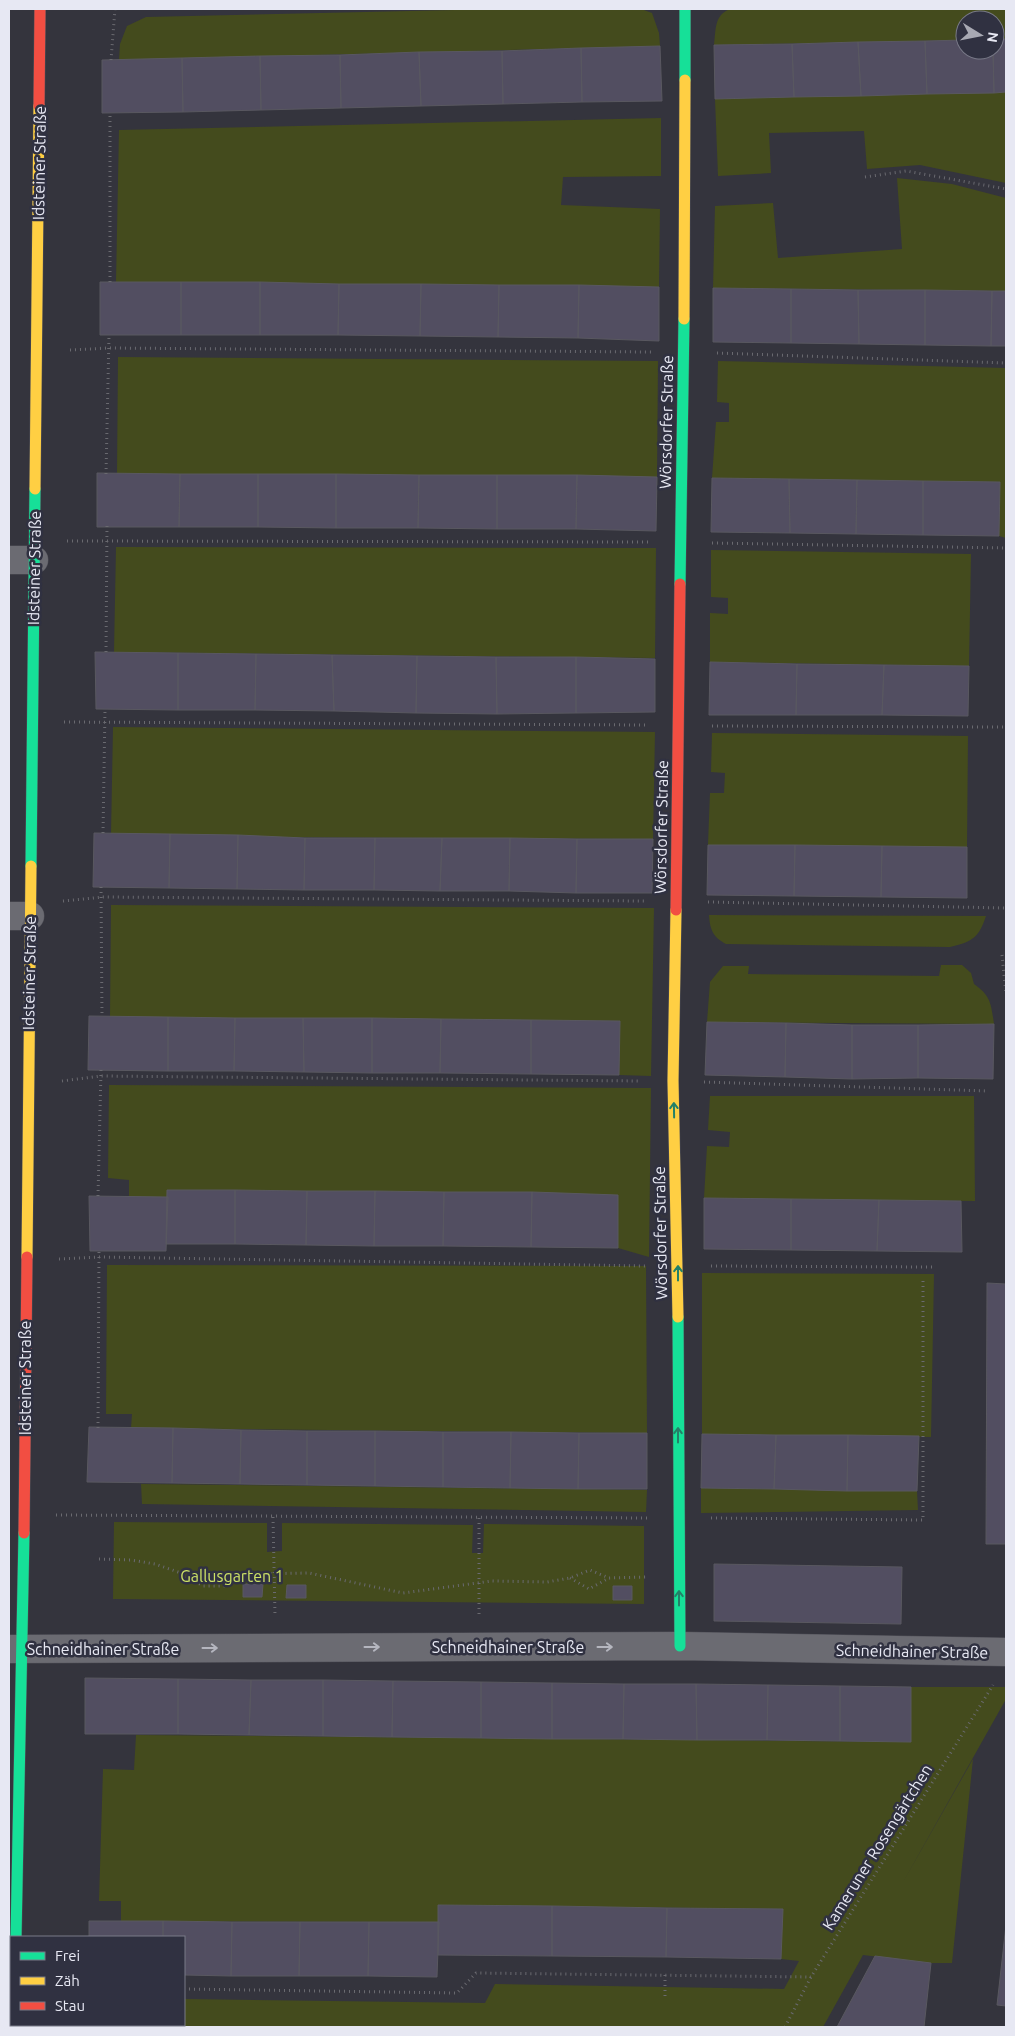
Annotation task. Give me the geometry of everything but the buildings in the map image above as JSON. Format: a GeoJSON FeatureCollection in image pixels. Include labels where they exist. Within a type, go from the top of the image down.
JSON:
{"type":"FeatureCollection","features":[{"type":"Feature","properties":{"kind":"street","name":"Idsteiner Straße"},"geometry":{"type":"LineString","coordinates":[[16,1936],[15,1649],[24,1516],[20,1272],[28,1085],[23,912],[32,722],[26,554],[36,352],[40,9]]}},
{"type":"Feature","properties":{"kind":"street","name":"Wörsdorfer Straße"},"geometry":{"type":"LineString","coordinates":[[680,1646],[678,1266],[673,1081],[684,352],[685,9]]}},
{"type":"Feature","properties":{"kind":"street","name":"Schneidhainer Straße"},"geometry":{"type":"LineString","coordinates":[[15,1649],[680,1646],[1006,1652]]}},
{"type":"Feature","properties":{"kind":"path"},"geometry":{"type":"LineString","coordinates":[[111,60],[115,9]]}},
{"type":"Feature","properties":{"kind":"path"},"geometry":{"type":"LineString","coordinates":[[110,113],[110,282]]}},
{"type":"Feature","properties":{"kind":"path"},"geometry":{"type":"LineString","coordinates":[[865,177],[906,171],[1006,189]]}},
{"type":"Feature","properties":{"kind":"path"},"geometry":{"type":"LineString","coordinates":[[106,474],[109,335]]}},
{"type":"Feature","properties":{"kind":"path"},"geometry":{"type":"LineString","coordinates":[[36,352],[108,348],[684,352],[1006,363]]}},
{"type":"Feature","properties":{"kind":"path"},"geometry":{"type":"LineString","coordinates":[[106,526],[106,652]]}},
{"type":"Feature","properties":{"kind":"path"},"geometry":{"type":"LineString","coordinates":[[26,554],[106,542],[680,542],[1006,548]]}},
{"type":"Feature","properties":{"kind":"path"},"geometry":{"type":"LineString","coordinates":[[103,833],[105,709]]}},
{"type":"Feature","properties":{"kind":"path"},"geometry":{"type":"LineString","coordinates":[[32,722],[1006,727]]}},
{"type":"Feature","properties":{"kind":"path"},"geometry":{"type":"LineString","coordinates":[[101,887],[103,897],[102,1016]]}},
{"type":"Feature","properties":{"kind":"path"},"geometry":{"type":"LineString","coordinates":[[23,912],[103,897],[676,901],[1005,908]]}},
{"type":"Feature","properties":{"kind":"path"},"geometry":{"type":"LineString","coordinates":[[1002,955],[1006,994]]}},
{"type":"Feature","properties":{"kind":"path"},"geometry":{"type":"LineString","coordinates":[[98,1196],[101,1070]]}},
{"type":"Feature","properties":{"kind":"path"},"geometry":{"type":"LineString","coordinates":[[28,1085],[101,1076],[673,1081],[988,1091]]}},
{"type":"Feature","properties":{"kind":"path"},"geometry":{"type":"LineString","coordinates":[[98,1428],[99,1251]]}},
{"type":"Feature","properties":{"kind":"path"},"geometry":{"type":"LineString","coordinates":[[20,1272],[100,1257],[678,1266],[933,1267]]}},
{"type":"Feature","properties":{"kind":"path"},"geometry":{"type":"LineString","coordinates":[[24,1516],[113,1514],[273,1517],[923,1520],[923,1281]]}},
{"type":"Feature","properties":{"kind":"path"},"geometry":{"type":"LineString","coordinates":[[273,1517],[273,1573],[277,1648]]}},
{"type":"Feature","properties":{"kind":"path"},"geometry":{"type":"LineString","coordinates":[[479,1518],[478,1583],[480,1647]]}},
{"type":"Feature","properties":{"kind":"path"},"geometry":{"type":"LineString","coordinates":[[99,1558],[155,1564],[181,1573],[203,1586],[226,1586],[247,1574],[309,1573],[403,1593],[478,1583],[547,1582],[570,1578],[590,1570],[609,1578],[679,1575]]}},
{"type":"Feature","properties":{"kind":"path"},"geometry":{"type":"LineString","coordinates":[[570,1578],[589,1589],[609,1578]]}},
{"type":"Feature","properties":{"kind":"path","name":"Kameruner Rosengärtchen"},"geometry":{"type":"LineString","coordinates":[[785,2027],[811,1978],[994,1682]]}},
{"type":"Feature","properties":{"kind":"path"},"geometry":{"type":"LineString","coordinates":[[185,1989],[457,1993],[476,1973],[811,1978]]}},
{"type":"Feature","properties":{"kind":"path"},"geometry":{"type":"LineString","coordinates":[[665,1976],[665,1999]]}},
{"type":"Feature","properties":{"kind":"green space"},"geometry":{"type":"Polygon","coordinates":[[[499,9],[641,9],[652,13],[659,33],[660,46],[119,60],[120,44],[127,26],[146,17],[499,9]]]}},
{"type":"Feature","properties":{"kind":"green space"},"geometry":{"type":"Polygon","coordinates":[[[730,9],[1006,9],[1006,39],[1005,10],[955,10],[955,40],[714,45],[718,19],[730,9]]]}},
{"type":"Feature","properties":{"kind":"green space"},"geometry":{"type":"Polygon","coordinates":[[[1006,92],[1006,183],[920,165],[867,169],[864,131],[769,133],[771,173],[718,176],[715,99],[1006,92]]]}},
{"type":"Feature","properties":{"kind":"green space"},"geometry":{"type":"Polygon","coordinates":[[[661,118],[661,176],[563,177],[561,205],[660,209],[659,287],[116,282],[119,130],[661,118]]]}},
{"type":"Feature","properties":{"kind":"green space"},"geometry":{"type":"Polygon","coordinates":[[[897,178],[952,184],[1006,198],[1006,291],[713,288],[715,206],[773,203],[778,258],[902,249],[897,178]]]}},
{"type":"Feature","properties":{"kind":"green space"},"geometry":{"type":"Polygon","coordinates":[[[118,357],[658,361],[657,477],[117,474],[118,357]]]}},
{"type":"Feature","properties":{"kind":"green space"},"geometry":{"type":"Polygon","coordinates":[[[718,361],[1006,368],[1006,538],[999,536],[1000,482],[712,478],[716,422],[729,422],[729,403],[717,402],[718,361]]]}},
{"type":"Feature","properties":{"kind":"green space"},"geometry":{"type":"Polygon","coordinates":[[[116,547],[656,548],[655,658],[114,652],[116,547]]]}},
{"type":"Feature","properties":{"kind":"green space"},"geometry":{"type":"Polygon","coordinates":[[[711,550],[971,554],[969,666],[710,662],[710,613],[728,614],[728,598],[711,597],[711,550]]]}},
{"type":"Feature","properties":{"kind":"green space"},"geometry":{"type":"Polygon","coordinates":[[[113,727],[655,732],[653,839],[249,837],[111,834],[113,727]]]}},
{"type":"Feature","properties":{"kind":"green space"},"geometry":{"type":"Polygon","coordinates":[[[712,733],[968,736],[967,847],[708,845],[710,793],[724,793],[725,773],[711,772],[712,733]]]}},
{"type":"Feature","properties":{"kind":"green space"},"geometry":{"type":"Polygon","coordinates":[[[111,905],[654,908],[651,1076],[619,1075],[620,1021],[110,1017],[111,905]]]}},
{"type":"Feature","properties":{"kind":"green space"},"geometry":{"type":"Polygon","coordinates":[[[709,915],[986,916],[981,929],[974,938],[950,947],[726,944],[718,939],[713,932],[709,915]]]}},
{"type":"Feature","properties":{"kind":"green space"},"geometry":{"type":"Polygon","coordinates":[[[941,965],[962,965],[971,973],[974,984],[984,992],[989,1001],[994,1024],[707,1022],[710,982],[723,966],[749,966],[748,974],[939,976],[941,965]]]}},
{"type":"Feature","properties":{"kind":"green space"},"geometry":{"type":"Polygon","coordinates":[[[109,1085],[651,1088],[649,1257],[618,1248],[618,1195],[168,1190],[168,1197],[129,1197],[129,1180],[108,1178],[109,1085]]]}},
{"type":"Feature","properties":{"kind":"green space"},"geometry":{"type":"Polygon","coordinates":[[[710,1096],[974,1096],[975,1201],[704,1198],[707,1146],[729,1147],[730,1132],[708,1130],[710,1096]]]}},
{"type":"Feature","properties":{"kind":"green space"},"geometry":{"type":"Polygon","coordinates":[[[107,1265],[646,1266],[647,1433],[131,1428],[132,1414],[106,1414],[107,1265]]]}},
{"type":"Feature","properties":{"kind":"green space"},"geometry":{"type":"Polygon","coordinates":[[[702,1273],[934,1274],[931,1437],[702,1434],[702,1273]]]}},
{"type":"Feature","properties":{"kind":"green space"},"geometry":{"type":"Polygon","coordinates":[[[141,1484],[647,1490],[646,1512],[142,1504],[141,1484]]]}},
{"type":"Feature","properties":{"kind":"green space"},"geometry":{"type":"Polygon","coordinates":[[[701,1488],[917,1491],[918,1510],[701,1513],[701,1488]]]}},
{"type":"Feature","properties":{"kind":"green space","name":"Gallusgarten 1"},"geometry":{"type":"Polygon","coordinates":[[[114,1522],[267,1523],[267,1552],[282,1551],[282,1523],[473,1525],[472,1553],[483,1553],[484,1524],[644,1526],[644,1604],[113,1599],[114,1522]]]}},
{"type":"Feature","properties":{"kind":"green space"},"geometry":{"type":"Polygon","coordinates":[[[911,1687],[1006,1687],[1006,1699],[902,1884],[973,1759],[952,1963],[931,1963],[863,1955],[823,2027],[100,2027],[185,2026],[185,1999],[485,2003],[495,1984],[784,1989],[799,1961],[781,1959],[782,1909],[439,1905],[439,1922],[121,1921],[121,1901],[99,1901],[103,1769],[134,1770],[136,1735],[911,1742],[911,1687]]]}},
{"type":"Feature","properties":{"kind":"traffic: fast"},"geometry":{"type":"LineString","coordinates":[[685,9],[685,80]]}},
{"type":"Feature","properties":{"kind":"traffic: fast"},"geometry":{"type":"LineString","coordinates":[[680,584],[684,319]]}},
{"type":"Feature","properties":{"kind":"traffic: fast"},"geometry":{"type":"LineString","coordinates":[[31,866],[35,489]]}},
{"type":"Feature","properties":{"kind":"traffic: fast"},"geometry":{"type":"LineString","coordinates":[[678,1317],[680,1646]]}},
{"type":"Feature","properties":{"kind":"traffic: fast"},"geometry":{"type":"LineString","coordinates":[[16,1936],[24,1533]]}},
{"type":"Feature","properties":{"kind":"traffic: slow"},"geometry":{"type":"LineString","coordinates":[[684,319],[685,80]]}},
{"type":"Feature","properties":{"kind":"traffic: slow"},"geometry":{"type":"LineString","coordinates":[[35,489],[39,106]]}},
{"type":"Feature","properties":{"kind":"traffic: slow"},"geometry":{"type":"LineString","coordinates":[[27,1257],[31,866]]}},
{"type":"Feature","properties":{"kind":"traffic: slow"},"geometry":{"type":"LineString","coordinates":[[676,910],[673,1081],[678,1317]]}},
{"type":"Feature","properties":{"kind":"traffic: jam"},"geometry":{"type":"LineString","coordinates":[[39,106],[40,9]]}},
{"type":"Feature","properties":{"kind":"traffic: jam"},"geometry":{"type":"LineString","coordinates":[[676,910],[680,584]]}},
{"type":"Feature","properties":{"kind":"traffic: jam"},"geometry":{"type":"LineString","coordinates":[[24,1533],[27,1257]]}}]}
